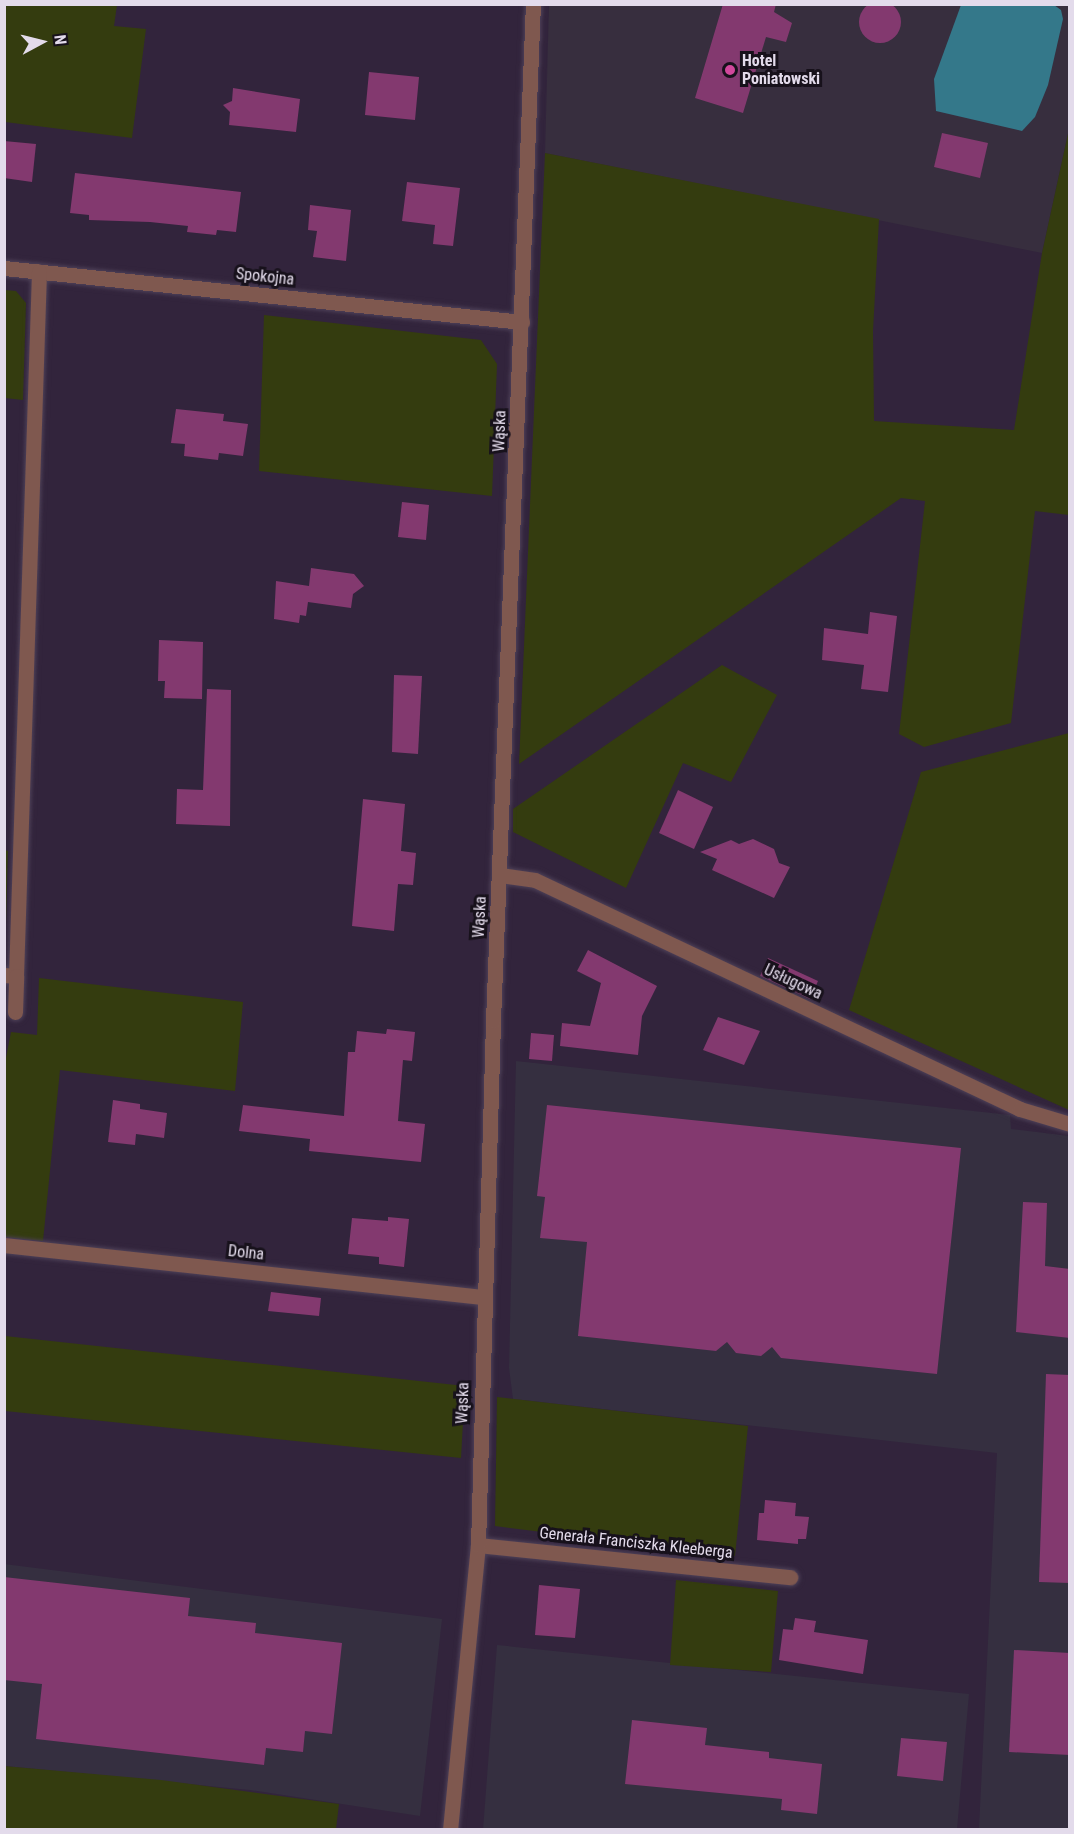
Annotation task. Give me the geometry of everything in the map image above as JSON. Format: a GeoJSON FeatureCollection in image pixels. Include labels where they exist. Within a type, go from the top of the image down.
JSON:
{"type":"FeatureCollection","features":[{"type":"Feature","properties":{"kind":"street","name":"Wąska"},"geometry":{"type":"LineString","coordinates":[[450,1830],[478,1545],[484,1297],[533,4]]}},
{"type":"Feature","properties":{"kind":"street","name":"Spokojna"},"geometry":{"type":"LineString","coordinates":[[4,268],[522,322]]}},
{"type":"Feature","properties":{"kind":"street"},"geometry":{"type":"LineString","coordinates":[[15,1012],[10,976],[39,271]]}},
{"type":"Feature","properties":{"kind":"street","name":"Usługowa"},"geometry":{"type":"LineString","coordinates":[[500,876],[535,880],[1020,1109],[1070,1124]]}},
{"type":"Feature","properties":{"kind":"street","name":"Dolna"},"geometry":{"type":"LineString","coordinates":[[4,1245],[484,1297]]}},
{"type":"Feature","properties":{"kind":"street","name":"Generała Franciszka Kleeberga"},"geometry":{"type":"LineString","coordinates":[[478,1545],[790,1577]]}},
{"type":"Feature","properties":{"kind":"shaded area"},"geometry":{"type":"Polygon","coordinates":[[[549,5],[1069,5],[1069,129],[1042,253],[545,153],[549,5]]]}},
{"type":"Feature","properties":{"kind":"shaded area"},"geometry":{"type":"Polygon","coordinates":[[[516,1061],[1010,1115],[1011,1129],[1069,1136],[1069,1829],[979,1829],[997,1453],[513,1399],[509,1368],[516,1061]]]}},
{"type":"Feature","properties":{"kind":"shaded area"},"geometry":{"type":"Polygon","coordinates":[[[4,1564],[442,1619],[420,1816],[250,1790],[5,1766],[4,1564]]]}},
{"type":"Feature","properties":{"kind":"shaded area"},"geometry":{"type":"Polygon","coordinates":[[[497,1645],[969,1694],[957,1829],[483,1830],[497,1645]]]}},
{"type":"Feature","properties":{"kind":"green space"},"geometry":{"type":"Polygon","coordinates":[[[5,4],[117,5],[114,26],[146,29],[132,138],[5,122],[5,4]]]}},
{"type":"Feature","properties":{"kind":"green space"},"geometry":{"type":"Polygon","coordinates":[[[1069,129],[1069,515],[1035,511],[1011,723],[924,747],[899,734],[925,501],[901,498],[519,764],[545,153],[879,219],[873,331],[874,421],[1014,430],[1042,253],[1069,129]]]}},
{"type":"Feature","properties":{"kind":"green space"},"geometry":{"type":"Polygon","coordinates":[[[5,290],[16,291],[26,303],[23,400],[5,398],[5,290]]]}},
{"type":"Feature","properties":{"kind":"green space"},"geometry":{"type":"Polygon","coordinates":[[[264,315],[481,340],[497,364],[492,496],[259,471],[264,315]]]}},
{"type":"Feature","properties":{"kind":"green space"},"geometry":{"type":"Polygon","coordinates":[[[722,665],[777,695],[731,782],[683,763],[626,888],[513,832],[513,809],[722,665]]]}},
{"type":"Feature","properties":{"kind":"green space"},"geometry":{"type":"Polygon","coordinates":[[[1070,733],[1069,1110],[849,1010],[921,772],[1070,733]]]}},
{"type":"Feature","properties":{"kind":"green space"},"geometry":{"type":"Polygon","coordinates":[[[5,850],[8,851],[4,961],[5,850]]]}},
{"type":"Feature","properties":{"kind":"green space"},"geometry":{"type":"Polygon","coordinates":[[[39,978],[243,1002],[235,1091],[60,1070],[43,1241],[4,1237],[5,1063],[11,1032],[37,1035],[39,978]]]}},
{"type":"Feature","properties":{"kind":"green space"},"geometry":{"type":"Polygon","coordinates":[[[5,1336],[465,1386],[461,1458],[5,1411],[5,1336]]]}},
{"type":"Feature","properties":{"kind":"green space"},"geometry":{"type":"Polygon","coordinates":[[[497,1397],[748,1426],[735,1556],[495,1526],[497,1397]]]}},
{"type":"Feature","properties":{"kind":"green space"},"geometry":{"type":"Polygon","coordinates":[[[676,1580],[778,1591],[771,1672],[670,1665],[676,1580]]]}},
{"type":"Feature","properties":{"kind":"green space"},"geometry":{"type":"Polygon","coordinates":[[[4,1766],[161,1780],[339,1804],[336,1829],[5,1829],[4,1766]]]}},
{"type":"Feature","properties":{"kind":"water"},"geometry":{"type":"Polygon","coordinates":[[[961,5],[1054,5],[1061,10],[1063,19],[1048,85],[1035,117],[1022,131],[936,111],[934,79],[961,5]]]}},
{"type":"Feature","properties":{"kind":"building"},"geometry":{"type":"Polygon","coordinates":[[[880,1],[888,2],[895,7],[900,14],[900,30],[895,37],[888,42],[880,43],[872,42],[865,37],[860,30],[859,22],[860,14],[865,7],[872,2],[880,1]]]}},
{"type":"Feature","properties":{"kind":"building","name":"Hotel Poniatowski"},"geometry":{"type":"Polygon","coordinates":[[[723,4],[776,4],[774,12],[792,23],[786,42],[766,37],[743,113],[695,98],[723,4]]]}},
{"type":"Feature","properties":{"kind":"building"},"geometry":{"type":"Polygon","coordinates":[[[369,72],[419,77],[415,120],[365,115],[369,72]]]}},
{"type":"Feature","properties":{"kind":"building"},"geometry":{"type":"Polygon","coordinates":[[[233,88],[300,99],[296,132],[229,125],[230,112],[223,105],[232,101],[233,88]]]}},
{"type":"Feature","properties":{"kind":"building"},"geometry":{"type":"Polygon","coordinates":[[[942,133],[988,143],[980,178],[934,167],[942,133]]]}},
{"type":"Feature","properties":{"kind":"building"},"geometry":{"type":"Polygon","coordinates":[[[4,141],[36,144],[32,182],[4,178],[4,141]]]}},
{"type":"Feature","properties":{"kind":"building"},"geometry":{"type":"Polygon","coordinates":[[[75,173],[241,192],[236,232],[217,230],[216,235],[187,232],[188,226],[89,220],[89,215],[70,213],[75,173]]]}},
{"type":"Feature","properties":{"kind":"building"},"geometry":{"type":"Polygon","coordinates":[[[407,182],[460,188],[453,246],[433,244],[435,225],[402,221],[407,182]]]}},
{"type":"Feature","properties":{"kind":"building"},"geometry":{"type":"Polygon","coordinates":[[[310,205],[351,210],[346,261],[313,257],[317,231],[308,230],[310,205]]]}},
{"type":"Feature","properties":{"kind":"building"},"geometry":{"type":"Polygon","coordinates":[[[176,409],[224,414],[223,421],[248,424],[243,456],[219,453],[218,460],[184,456],[185,444],[171,443],[176,409]]]}},
{"type":"Feature","properties":{"kind":"building"},"geometry":{"type":"Polygon","coordinates":[[[402,502],[429,505],[426,540],[398,537],[402,502]]]}},
{"type":"Feature","properties":{"kind":"building"},"geometry":{"type":"Polygon","coordinates":[[[311,568],[354,574],[364,586],[353,594],[351,608],[308,602],[306,616],[300,615],[299,623],[274,619],[276,581],[309,586],[311,568]]]}},
{"type":"Feature","properties":{"kind":"building"},"geometry":{"type":"Polygon","coordinates":[[[870,612],[897,616],[888,692],[861,689],[864,665],[822,660],[824,628],[868,634],[870,612]]]}},
{"type":"Feature","properties":{"kind":"building"},"geometry":{"type":"Polygon","coordinates":[[[159,640],[203,642],[202,699],[164,698],[165,681],[158,681],[159,640]]]}},
{"type":"Feature","properties":{"kind":"building"},"geometry":{"type":"Polygon","coordinates":[[[394,675],[422,676],[418,754],[392,752],[394,675]]]}},
{"type":"Feature","properties":{"kind":"building"},"geometry":{"type":"Polygon","coordinates":[[[207,689],[231,690],[230,826],[176,824],[177,789],[203,790],[207,689]]]}},
{"type":"Feature","properties":{"kind":"building"},"geometry":{"type":"Polygon","coordinates":[[[678,790],[713,807],[694,849],[659,833],[678,790]]]}},
{"type":"Feature","properties":{"kind":"building"},"geometry":{"type":"Polygon","coordinates":[[[363,799],[405,804],[401,851],[416,853],[413,885],[398,884],[394,931],[352,926],[363,799]]]}},
{"type":"Feature","properties":{"kind":"building"},"geometry":{"type":"Polygon","coordinates":[[[753,839],[774,849],[779,863],[790,867],[774,898],[712,870],[717,859],[700,852],[731,840],[739,844],[753,839]]]}},
{"type":"Feature","properties":{"kind":"building"},"geometry":{"type":"Polygon","coordinates":[[[588,950],[657,986],[642,1016],[638,1055],[560,1046],[562,1023],[590,1026],[601,983],[577,971],[588,950]]]}},
{"type":"Feature","properties":{"kind":"building"},"geometry":{"type":"Polygon","coordinates":[[[768,958],[818,981],[810,999],[760,976],[768,958]]]}},
{"type":"Feature","properties":{"kind":"building"},"geometry":{"type":"Polygon","coordinates":[[[718,1017],[760,1031],[744,1065],[703,1050],[718,1017]]]}},
{"type":"Feature","properties":{"kind":"building"},"geometry":{"type":"Polygon","coordinates":[[[387,1029],[415,1032],[412,1061],[403,1060],[398,1121],[425,1124],[421,1162],[309,1151],[310,1139],[239,1131],[243,1105],[344,1116],[348,1052],[355,1052],[357,1031],[386,1034],[387,1029]]]}},
{"type":"Feature","properties":{"kind":"building"},"geometry":{"type":"Polygon","coordinates":[[[531,1033],[554,1035],[552,1061],[529,1059],[531,1033]]]}},
{"type":"Feature","properties":{"kind":"building"},"geometry":{"type":"Polygon","coordinates":[[[113,1100],[140,1104],[140,1109],[167,1113],[164,1138],[136,1134],[135,1145],[108,1142],[113,1100]]]}},
{"type":"Feature","properties":{"kind":"building"},"geometry":{"type":"Polygon","coordinates":[[[547,1105],[961,1148],[937,1374],[781,1358],[772,1347],[761,1356],[736,1353],[727,1342],[716,1351],[578,1336],[587,1242],[540,1238],[545,1197],[537,1196],[547,1105]]]}},
{"type":"Feature","properties":{"kind":"building"},"geometry":{"type":"Polygon","coordinates":[[[1023,1202],[1047,1203],[1045,1266],[1070,1269],[1070,1338],[1016,1332],[1023,1202]]]}},
{"type":"Feature","properties":{"kind":"building"},"geometry":{"type":"Polygon","coordinates":[[[388,1217],[409,1219],[404,1267],[379,1264],[379,1257],[348,1254],[352,1218],[388,1221],[388,1217]]]}},
{"type":"Feature","properties":{"kind":"building"},"geometry":{"type":"Polygon","coordinates":[[[271,1292],[321,1298],[319,1316],[268,1311],[271,1292]]]}},
{"type":"Feature","properties":{"kind":"building"},"geometry":{"type":"Polygon","coordinates":[[[1046,1374],[1070,1375],[1070,1583],[1039,1582],[1046,1374]]]}},
{"type":"Feature","properties":{"kind":"building"},"geometry":{"type":"Polygon","coordinates":[[[765,1500],[796,1503],[795,1516],[809,1517],[806,1539],[798,1539],[798,1544],[757,1540],[759,1513],[764,1513],[765,1500]]]}},
{"type":"Feature","properties":{"kind":"building"},"geometry":{"type":"Polygon","coordinates":[[[4,1577],[190,1598],[188,1616],[256,1623],[255,1633],[342,1643],[332,1734],[305,1731],[303,1752],[266,1748],[264,1765],[36,1739],[42,1684],[4,1680],[4,1577]]]}},
{"type":"Feature","properties":{"kind":"building"},"geometry":{"type":"Polygon","coordinates":[[[539,1585],[580,1589],[575,1638],[535,1635],[539,1585]]]}},
{"type":"Feature","properties":{"kind":"building"},"geometry":{"type":"Polygon","coordinates":[[[795,1618],[816,1621],[814,1632],[868,1640],[863,1674],[779,1660],[783,1629],[793,1630],[795,1618]]]}},
{"type":"Feature","properties":{"kind":"building"},"geometry":{"type":"Polygon","coordinates":[[[1014,1650],[1070,1653],[1070,1755],[1009,1752],[1014,1650]]]}},
{"type":"Feature","properties":{"kind":"building"},"geometry":{"type":"Polygon","coordinates":[[[632,1720],[707,1728],[705,1745],[769,1752],[769,1758],[822,1764],[817,1814],[781,1810],[782,1799],[625,1784],[632,1720]]]}},
{"type":"Feature","properties":{"kind":"building"},"geometry":{"type":"Polygon","coordinates":[[[901,1738],[947,1742],[943,1781],[897,1776],[901,1738]]]}},
{"type":"Feature","properties":{"kind":"place","name":"Hotel Poniatowski"},"geometry":{"type":"Point","coordinates":[730,70]}}]}
